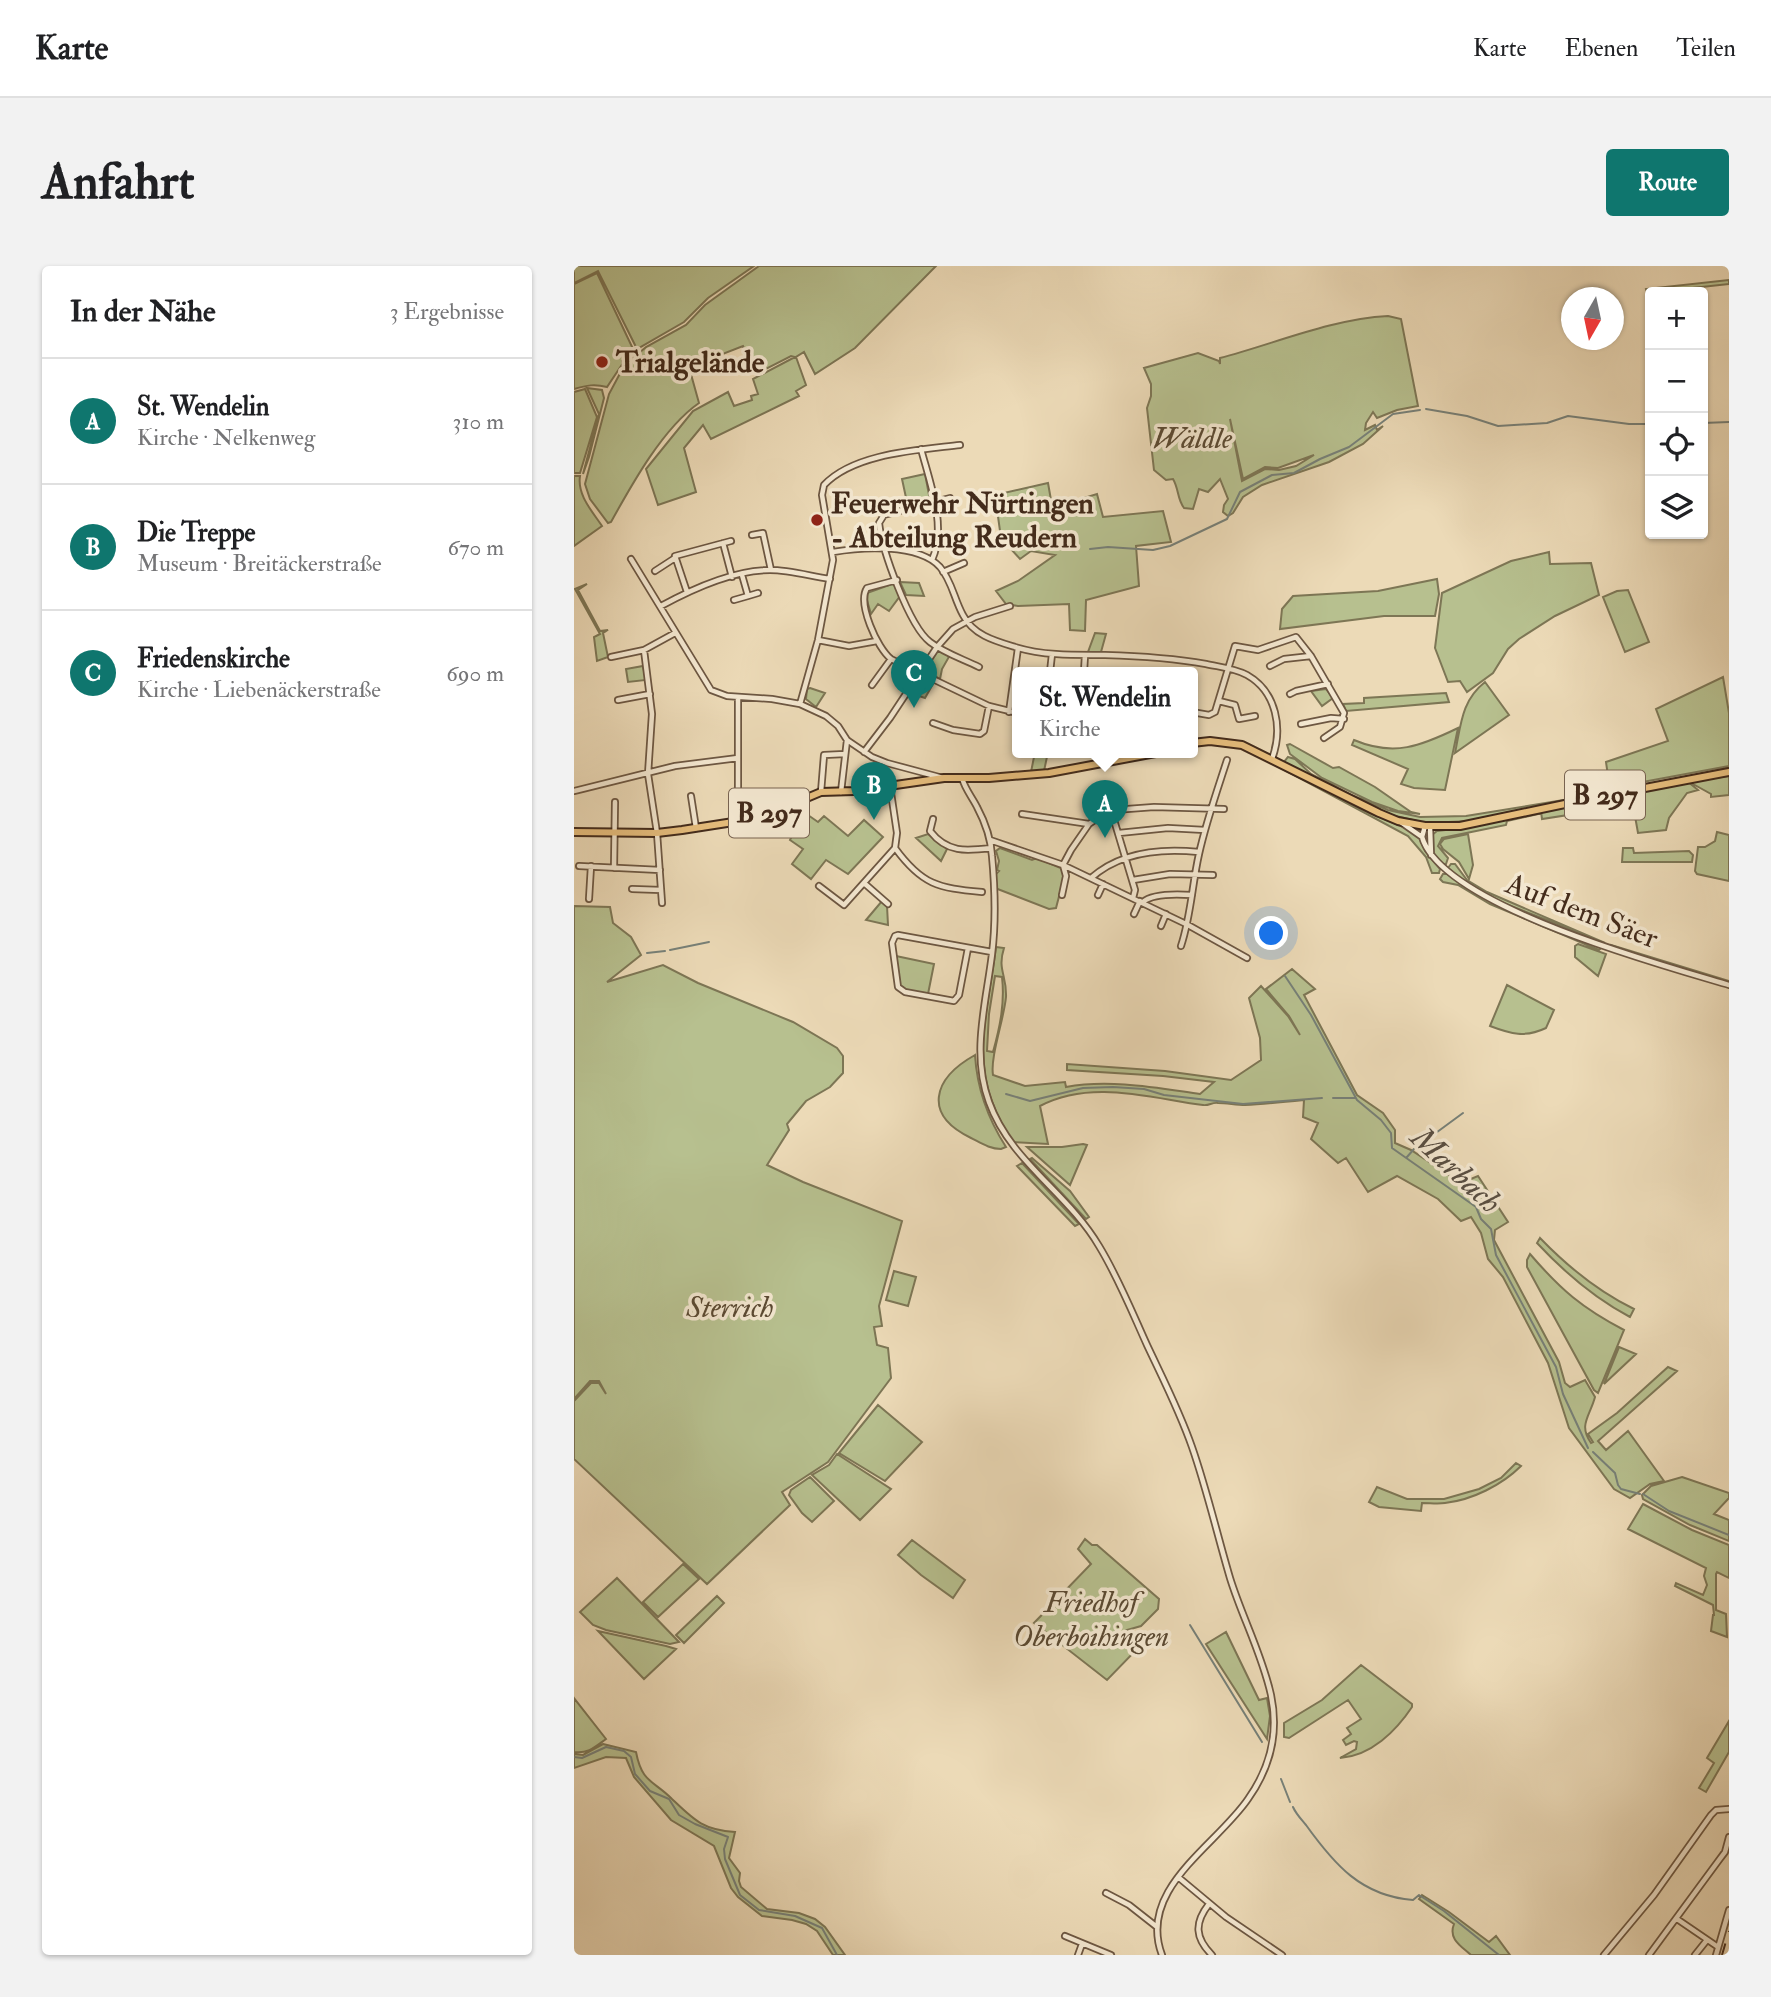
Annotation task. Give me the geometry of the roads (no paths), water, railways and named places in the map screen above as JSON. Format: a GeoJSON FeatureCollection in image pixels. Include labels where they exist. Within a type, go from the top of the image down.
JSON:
{"type":"FeatureCollection","features":[{"type":"Feature","properties":{"kind":"main road","name":"B 297"},"geometry":{"type":"LineString","coordinates":[[1198,742],[1232,743],[1272,759],[1379,814],[1427,827],[1482,822],[1729,772]]}},
{"type":"Feature","properties":{"kind":"main road","name":"B 297"},"geometry":{"type":"LineString","coordinates":[[574,832],[657,833],[748,821],[821,792],[841,792],[944,778],[1049,773],[1129,758]]}},
{"type":"Feature","properties":{"kind":"street"},"geometry":{"type":"LineString","coordinates":[[800,704],[818,640],[833,552],[822,492],[824,485],[864,461],[960,444]]}},
{"type":"Feature","properties":{"kind":"street"},"geometry":{"type":"LineString","coordinates":[[921,449],[935,501],[938,538],[932,560]]}},
{"type":"Feature","properties":{"kind":"street"},"geometry":{"type":"LineString","coordinates":[[950,498],[884,515],[879,523],[884,549],[917,628],[937,646],[979,667]]}},
{"type":"Feature","properties":{"kind":"street"},"geometry":{"type":"LineString","coordinates":[[751,535],[763,533],[771,570]]}},
{"type":"Feature","properties":{"kind":"street"},"geometry":{"type":"LineString","coordinates":[[655,571],[676,558],[731,541]]}},
{"type":"Feature","properties":{"kind":"street"},"geometry":{"type":"LineString","coordinates":[[723,543],[732,578]]}},
{"type":"Feature","properties":{"kind":"street"},"geometry":{"type":"LineString","coordinates":[[833,552],[858,548],[884,549],[912,553],[932,560],[943,572],[967,620],[979,633],[1018,648],[1052,654],[1158,657],[1229,668],[1255,681],[1273,705],[1279,732],[1272,759]]}},
{"type":"Feature","properties":{"kind":"street"},"geometry":{"type":"LineString","coordinates":[[676,558],[687,592]]}},
{"type":"Feature","properties":{"kind":"street"},"geometry":{"type":"LineString","coordinates":[[631,559],[711,690],[718,694],[800,704],[825,716],[838,726],[847,740],[864,752],[887,763],[944,778]]}},
{"type":"Feature","properties":{"kind":"street"},"geometry":{"type":"LineString","coordinates":[[943,572],[964,563]]}},
{"type":"Feature","properties":{"kind":"street"},"geometry":{"type":"LineString","coordinates":[[661,606],[687,592],[742,575],[771,570],[830,579]]}},
{"type":"Feature","properties":{"kind":"street"},"geometry":{"type":"LineString","coordinates":[[742,575],[748,596]]}},
{"type":"Feature","properties":{"kind":"street"},"geometry":{"type":"LineString","coordinates":[[897,580],[867,588],[863,594],[877,641],[891,659],[989,706],[1009,712],[1012,691]]}},
{"type":"Feature","properties":{"kind":"street"},"geometry":{"type":"LineString","coordinates":[[734,600],[758,593]]}},
{"type":"Feature","properties":{"kind":"street"},"geometry":{"type":"LineString","coordinates":[[864,752],[937,646],[953,629],[967,620],[1010,606]]}},
{"type":"Feature","properties":{"kind":"street"},"geometry":{"type":"LineString","coordinates":[[611,657],[644,650],[675,633]]}},
{"type":"Feature","properties":{"kind":"street"},"geometry":{"type":"LineString","coordinates":[[1198,713],[1213,714],[1235,646],[1258,650],[1292,637],[1298,638],[1342,709],[1344,719],[1340,727],[1324,738]]}},
{"type":"Feature","properties":{"kind":"street"},"geometry":{"type":"LineString","coordinates":[[818,640],[849,646],[877,641]]}},
{"type":"Feature","properties":{"kind":"street"},"geometry":{"type":"LineString","coordinates":[[1015,667],[1018,648]]}},
{"type":"Feature","properties":{"kind":"street"},"geometry":{"type":"LineString","coordinates":[[644,650],[652,714],[648,774],[657,833],[662,903]]}},
{"type":"Feature","properties":{"kind":"street"},"geometry":{"type":"LineString","coordinates":[[1051,667],[1052,654]]}},
{"type":"Feature","properties":{"kind":"street"},"geometry":{"type":"LineString","coordinates":[[1084,667],[1085,655]]}},
{"type":"Feature","properties":{"kind":"street"},"geometry":{"type":"LineString","coordinates":[[1270,666],[1284,659],[1311,656]]}},
{"type":"Feature","properties":{"kind":"street"},"geometry":{"type":"LineString","coordinates":[[872,685],[891,659]]}},
{"type":"Feature","properties":{"kind":"street"},"geometry":{"type":"LineString","coordinates":[[1290,694],[1328,684]]}},
{"type":"Feature","properties":{"kind":"street"},"geometry":{"type":"LineString","coordinates":[[618,700],[650,694]]}},
{"type":"Feature","properties":{"kind":"street"},"geometry":{"type":"LineString","coordinates":[[738,697],[738,789],[748,821]]}},
{"type":"Feature","properties":{"kind":"street"},"geometry":{"type":"LineString","coordinates":[[1219,701],[1235,705],[1239,719],[1255,716]]}},
{"type":"Feature","properties":{"kind":"street"},"geometry":{"type":"LineString","coordinates":[[933,723],[953,730],[980,734],[984,731],[989,706]]}},
{"type":"Feature","properties":{"kind":"street"},"geometry":{"type":"LineString","coordinates":[[1301,724],[1331,718],[1344,719]]}},
{"type":"Feature","properties":{"kind":"street"},"geometry":{"type":"LineString","coordinates":[[841,792],[847,740]]}},
{"type":"Feature","properties":{"kind":"street"},"geometry":{"type":"LineString","coordinates":[[821,792],[824,755],[845,754]]}},
{"type":"Feature","properties":{"kind":"street"},"geometry":{"type":"LineString","coordinates":[[574,791],[675,766],[738,758]]}},
{"type":"Feature","properties":{"kind":"street"},"geometry":{"type":"LineString","coordinates":[[1181,946],[1188,925],[1199,852],[1227,760]]}},
{"type":"Feature","properties":{"kind":"street"},"geometry":{"type":"LineString","coordinates":[[919,770],[920,781]]}},
{"type":"Feature","properties":{"kind":"street"},"geometry":{"type":"LineString","coordinates":[[962,778],[982,817],[991,848],[994,905],[992,952],[981,1032],[980,1060],[983,1081],[998,1122],[1020,1154],[1064,1200],[1094,1237],[1179,1413],[1192,1447],[1238,1602],[1270,1691],[1274,1712],[1273,1738],[1268,1761],[1259,1782],[1237,1813],[1178,1877],[1164,1897],[1158,1912],[1157,1927],[1162,1955]]}},
{"type":"Feature","properties":{"kind":"street"},"geometry":{"type":"LineString","coordinates":[[819,886],[844,905],[895,848],[897,833],[890,785]]}},
{"type":"Feature","properties":{"kind":"street"},"geometry":{"type":"LineString","coordinates":[[691,796],[695,828]]}},
{"type":"Feature","properties":{"kind":"street"},"geometry":{"type":"LineString","coordinates":[[614,868],[615,802]]}},
{"type":"Feature","properties":{"kind":"street"},"geometry":{"type":"LineString","coordinates":[[1063,864],[1089,824],[1111,810],[1154,807],[1224,809]]}},
{"type":"Feature","properties":{"kind":"street"},"geometry":{"type":"LineString","coordinates":[[1111,810],[1133,880],[1136,893],[1133,898]]}},
{"type":"Feature","properties":{"kind":"street"},"geometry":{"type":"LineString","coordinates":[[1022,814],[1089,824]]}},
{"type":"Feature","properties":{"kind":"street"},"geometry":{"type":"LineString","coordinates":[[933,819],[930,831],[950,848],[991,848]]}},
{"type":"Feature","properties":{"kind":"street","name":"Auf dem Säer"},"geometry":{"type":"LineString","coordinates":[[1398,821],[1422,837],[1432,856],[1444,869],[1478,893],[1607,948],[1729,985]]}},
{"type":"Feature","properties":{"kind":"street"},"geometry":{"type":"LineString","coordinates":[[1422,837],[1427,827]]}},
{"type":"Feature","properties":{"kind":"street"},"geometry":{"type":"LineString","coordinates":[[1427,827],[1432,856]]}},
{"type":"Feature","properties":{"kind":"street"},"geometry":{"type":"LineString","coordinates":[[1119,833],[1168,828],[1205,831]]}},
{"type":"Feature","properties":{"kind":"street"},"geometry":{"type":"LineString","coordinates":[[990,840],[1063,864],[1188,925],[1247,958]]}},
{"type":"Feature","properties":{"kind":"street"},"geometry":{"type":"LineString","coordinates":[[895,848],[917,874],[933,884],[982,892]]}},
{"type":"Feature","properties":{"kind":"street"},"geometry":{"type":"LineString","coordinates":[[1091,878],[1126,857],[1170,850],[1199,852]]}},
{"type":"Feature","properties":{"kind":"street"},"geometry":{"type":"LineString","coordinates":[[1062,895],[1066,873],[1063,864]]}},
{"type":"Feature","properties":{"kind":"street"},"geometry":{"type":"LineString","coordinates":[[579,866],[660,870]]}},
{"type":"Feature","properties":{"kind":"street"},"geometry":{"type":"LineString","coordinates":[[589,899],[591,866]]}},
{"type":"Feature","properties":{"kind":"street"},"geometry":{"type":"LineString","coordinates":[[1133,880],[1170,874],[1213,875]]}},
{"type":"Feature","properties":{"kind":"street"},"geometry":{"type":"LineString","coordinates":[[864,883],[888,904]]}},
{"type":"Feature","properties":{"kind":"street"},"geometry":{"type":"LineString","coordinates":[[1098,895],[1103,884]]}},
{"type":"Feature","properties":{"kind":"street"},"geometry":{"type":"LineString","coordinates":[[632,889],[661,890]]}},
{"type":"Feature","properties":{"kind":"street"},"geometry":{"type":"LineString","coordinates":[[1134,914],[1146,899],[1192,895]]}},
{"type":"Feature","properties":{"kind":"street"},"geometry":{"type":"LineString","coordinates":[[1161,926],[1166,914]]}},
{"type":"Feature","properties":{"kind":"street"},"geometry":{"type":"LineString","coordinates":[[968,948],[959,995],[954,1001],[905,992],[898,987],[892,938],[898,935],[992,952]]}},
{"type":"Feature","properties":{"kind":"street"},"geometry":{"type":"LineString","coordinates":[[1604,1955],[1654,1895],[1711,1815],[1716,1810],[1729,1809]]}},
{"type":"Feature","properties":{"kind":"street"},"geometry":{"type":"LineString","coordinates":[[1649,1955],[1719,1860],[1729,1837]]}},
{"type":"Feature","properties":{"kind":"street"},"geometry":{"type":"LineString","coordinates":[[1178,1877],[1209,1904],[1282,1955]]}},
{"type":"Feature","properties":{"kind":"street"},"geometry":{"type":"LineString","coordinates":[[1106,1894],[1129,1905],[1157,1927]]}},
{"type":"Feature","properties":{"kind":"street"},"geometry":{"type":"LineString","coordinates":[[1209,1904],[1200,1916],[1197,1931],[1212,1955]]}},
{"type":"Feature","properties":{"kind":"street"},"geometry":{"type":"LineString","coordinates":[[1716,1955],[1729,1910]]}},
{"type":"Feature","properties":{"kind":"street"},"geometry":{"type":"LineString","coordinates":[[1676,1919],[1718,1947]]}},
{"type":"Feature","properties":{"kind":"street"},"geometry":{"type":"LineString","coordinates":[[1065,1936],[1111,1955]]}},
{"type":"Feature","properties":{"kind":"street"},"geometry":{"type":"LineString","coordinates":[[1695,1955],[1707,1940]]}},
{"type":"Feature","properties":{"kind":"street"},"geometry":{"type":"LineString","coordinates":[[1078,1955],[1082,1944]]}},
{"type":"Feature","properties":{"kind":"waterway"},"geometry":{"type":"LineString","coordinates":[[1426,409],[1467,416],[1498,426],[1547,423],[1568,416],[1645,424]]}},
{"type":"Feature","properties":{"kind":"waterway"},"geometry":{"type":"LineString","coordinates":[[1090,549],[1108,547],[1153,550],[1170,546],[1227,519],[1240,492],[1272,475],[1294,473],[1349,447],[1393,414],[1420,410]]}},
{"type":"Feature","properties":{"kind":"waterway"},"geometry":{"type":"LineString","coordinates":[[1708,423],[1729,422]]}},
{"type":"Feature","properties":{"kind":"waterway"},"geometry":{"type":"LineString","coordinates":[[670,950],[709,942]]}},
{"type":"Feature","properties":{"kind":"waterway"},"geometry":{"type":"LineString","coordinates":[[647,953],[665,951]]}},
{"type":"Feature","properties":{"kind":"waterway","name":"Marbach"},"geometry":{"type":"LineString","coordinates":[[1285,976],[1311,1015],[1357,1100],[1381,1120],[1391,1133],[1392,1148],[1476,1207],[1481,1219],[1491,1229],[1496,1255],[1556,1367],[1563,1394],[1588,1448]]}},
{"type":"Feature","properties":{"kind":"waterway"},"geometry":{"type":"LineString","coordinates":[[1006,1094],[1030,1101],[1083,1088],[1113,1087],[1243,1104],[1322,1098]]}},
{"type":"Feature","properties":{"kind":"waterway"},"geometry":{"type":"LineString","coordinates":[[1333,1098],[1356,1098]]}},
{"type":"Feature","properties":{"kind":"waterway"},"geometry":{"type":"LineString","coordinates":[[1407,1157],[1463,1113]]}},
{"type":"Feature","properties":{"kind":"waterway","name":"Marbach"},"geometry":{"type":"LineString","coordinates":[[1593,1452],[1615,1473],[1621,1489],[1640,1494]]}},
{"type":"Feature","properties":{"kind":"waterway","name":"Marbach"},"geometry":{"type":"LineString","coordinates":[[1643,1494],[1669,1511],[1729,1535]]}},
{"type":"Feature","properties":{"kind":"waterway"},"geometry":{"type":"LineString","coordinates":[[1190,1625],[1262,1742]]}},
{"type":"Feature","properties":{"kind":"waterway"},"geometry":{"type":"LineString","coordinates":[[574,1757],[582,1758],[606,1747],[624,1751],[631,1757],[635,1774],[650,1791],[669,1799],[679,1815],[728,1837],[724,1849],[725,1859],[740,1895],[759,1910],[795,1916],[822,1928],[837,1955]]}},
{"type":"Feature","properties":{"kind":"waterway"},"geometry":{"type":"LineString","coordinates":[[1281,1779],[1290,1802]]}},
{"type":"Feature","properties":{"kind":"waterway"},"geometry":{"type":"LineString","coordinates":[[1293,1807],[1327,1853],[1350,1876],[1378,1892],[1395,1897],[1413,1900],[1419,1895],[1444,1911],[1499,1955]]}},
{"type":"Feature","properties":{"kind":"railway"},"geometry":{"type":"LineString","coordinates":[[1722,1955],[1729,1931]]}},
{"type":"Feature","properties":{"kind":"place","name":"Trialgelände"},"geometry":{"type":"Point","coordinates":[602,362]}},
{"type":"Feature","properties":{"kind":"place","name":"Feuerwehr Nürtingen - Abteilung Reudern"},"geometry":{"type":"Point","coordinates":[817,520]}},
{"type":"Feature","properties":{"kind":"place","name":"Friedenskirche"},"geometry":{"type":"Point","coordinates":[914,708]}},
{"type":"Feature","properties":{"kind":"place","name":"Die Treppe"},"geometry":{"type":"Point","coordinates":[874,820]}},
{"type":"Feature","properties":{"kind":"place","name":"St. Wendelin"},"geometry":{"type":"Point","coordinates":[1105,838]}},
{"type":"Feature","properties":{"kind":"park label","name":"Wäldle"},"geometry":{"type":"Point","coordinates":[1192,438]}},
{"type":"Feature","properties":{"kind":"park label","name":"Sterrich"},"geometry":{"type":"Point","coordinates":[730,1307]}},
{"type":"Feature","properties":{"kind":"park label","name":"Friedhof Oberboihingen"},"geometry":{"type":"Point","coordinates":[1091,1619]}}]}
